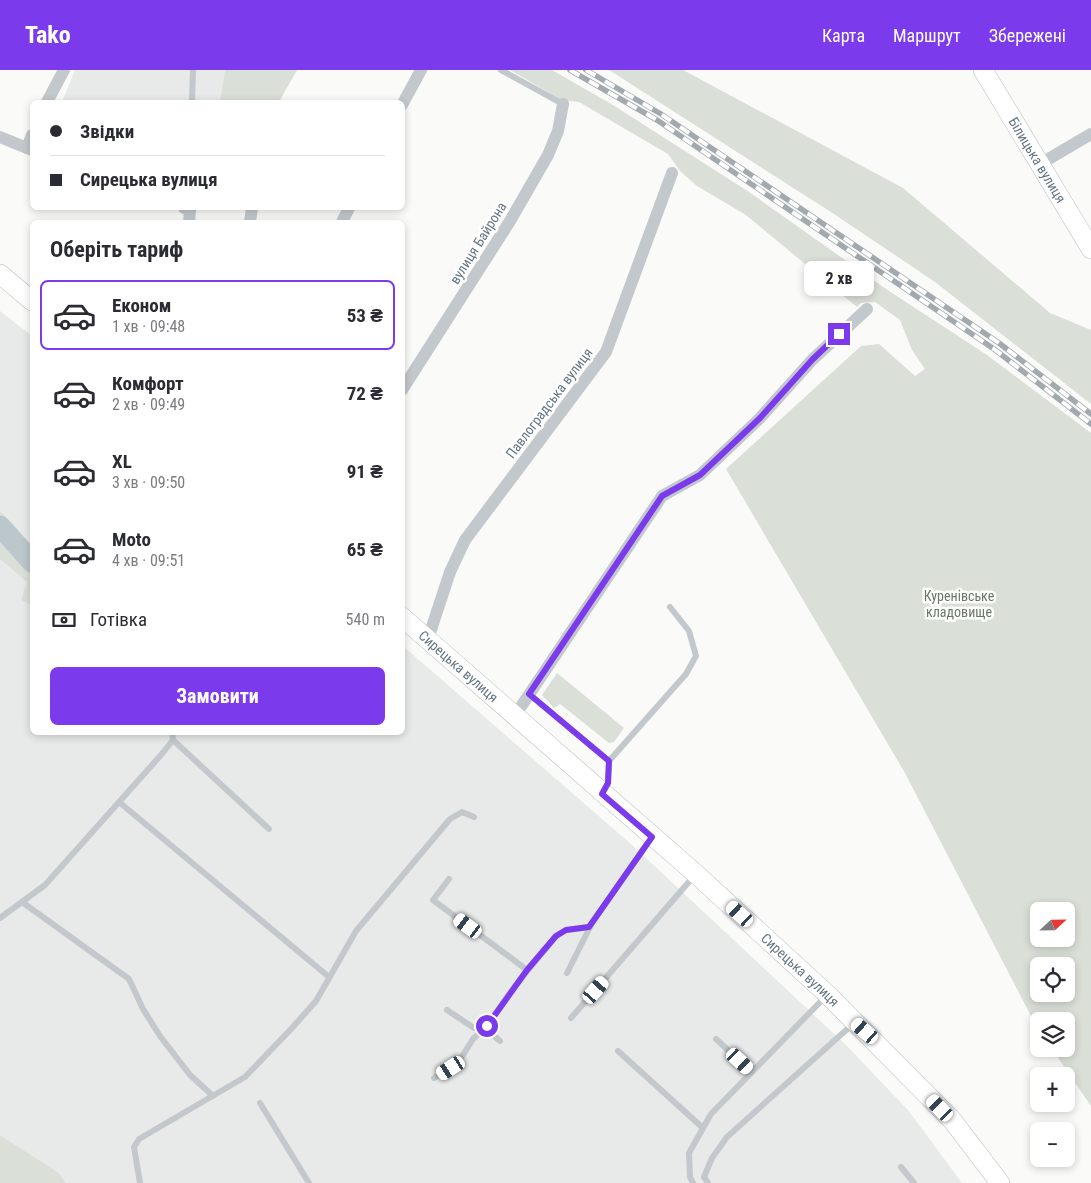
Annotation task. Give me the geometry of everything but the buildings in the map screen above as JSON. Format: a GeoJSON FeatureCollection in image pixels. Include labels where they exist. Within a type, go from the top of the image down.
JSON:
{"type":"FeatureCollection","features":[{"type":"Feature","properties":{"kind":"main road","name":"Білицька вулиця"},"geometry":{"type":"LineString","coordinates":[[984,70],[1091,249]]}},
{"type":"Feature","properties":{"kind":"main road"},"geometry":{"type":"LineString","coordinates":[[0,274],[30,299]]}},
{"type":"Feature","properties":{"kind":"main road","name":"Сирецька вулиця"},"geometry":{"type":"LineString","coordinates":[[405,620],[602,794],[696,874],[828,994],[899,1064],[952,1120],[1000,1183]]}},
{"type":"Feature","properties":{"kind":"street"},"geometry":{"type":"LineString","coordinates":[[48,100],[64,70]]}},
{"type":"Feature","properties":{"kind":"street"},"geometry":{"type":"LineString","coordinates":[[405,100],[421,70]]}},
{"type":"Feature","properties":{"kind":"street","name":"вулиця Байрона"},"geometry":{"type":"LineString","coordinates":[[405,385],[510,221],[543,163],[558,131],[562,104]]}},
{"type":"Feature","properties":{"kind":"street"},"geometry":{"type":"LineString","coordinates":[[1040,164],[1091,134]]}},
{"type":"Feature","properties":{"kind":"street"},"geometry":{"type":"LineString","coordinates":[[0,137],[30,149]]}},
{"type":"Feature","properties":{"kind":"street","name":"Павлоградська вулиця"},"geometry":{"type":"LineString","coordinates":[[428,639],[450,572],[464,540],[606,352],[672,173]]}},
{"type":"Feature","properties":{"kind":"street"},"geometry":{"type":"LineString","coordinates":[[514,717],[662,496],[700,475],[760,418],[812,360],[867,310]]}},
{"type":"Feature","properties":{"kind":"lane"},"geometry":{"type":"LineString","coordinates":[[192,100],[193,70]]}},
{"type":"Feature","properties":{"kind":"lane"},"geometry":{"type":"LineString","coordinates":[[501,70],[562,104]]}},
{"type":"Feature","properties":{"kind":"lane"},"geometry":{"type":"LineString","coordinates":[[602,794],[608,783],[609,761],[686,674],[696,656],[689,631],[670,607]]}},
{"type":"Feature","properties":{"kind":"lane"},"geometry":{"type":"LineString","coordinates":[[529,694],[609,761]]}},
{"type":"Feature","properties":{"kind":"lane"},"geometry":{"type":"LineString","coordinates":[[0,918],[44,885],[119,802],[173,736],[268,829]]}},
{"type":"Feature","properties":{"kind":"lane"},"geometry":{"type":"LineString","coordinates":[[119,802],[329,977]]}},
{"type":"Feature","properties":{"kind":"lane"},"geometry":{"type":"LineString","coordinates":[[140,1183],[134,1147],[139,1139],[245,1077],[316,1000],[356,931],[450,819],[462,812],[474,817]]}},
{"type":"Feature","properties":{"kind":"lane"},"geometry":{"type":"LineString","coordinates":[[567,972],[589,927],[652,837]]}},
{"type":"Feature","properties":{"kind":"lane"},"geometry":{"type":"LineString","coordinates":[[570,1018],[696,874]]}},
{"type":"Feature","properties":{"kind":"lane"},"geometry":{"type":"LineString","coordinates":[[449,879],[433,900],[527,970]]}},
{"type":"Feature","properties":{"kind":"lane"},"geometry":{"type":"LineString","coordinates":[[22,902],[129,980],[160,1036],[190,1074],[213,1096]]}},
{"type":"Feature","properties":{"kind":"lane"},"geometry":{"type":"LineString","coordinates":[[434,1078],[451,1068],[473,1039],[485,1028],[527,970],[556,936],[566,930],[589,927]]}},
{"type":"Feature","properties":{"kind":"lane"},"geometry":{"type":"LineString","coordinates":[[693,1183],[690,1177],[689,1153],[711,1114],[828,994]]}},
{"type":"Feature","properties":{"kind":"lane"},"geometry":{"type":"LineString","coordinates":[[447,1010],[474,1028],[485,1028],[500,1041]]}},
{"type":"Feature","properties":{"kind":"lane"},"geometry":{"type":"LineString","coordinates":[[708,1183],[704,1177],[707,1169],[727,1137],[855,1022]]}},
{"type":"Feature","properties":{"kind":"lane"},"geometry":{"type":"LineString","coordinates":[[716,1039],[752,1072]]}},
{"type":"Feature","properties":{"kind":"lane"},"geometry":{"type":"LineString","coordinates":[[618,1051],[703,1128]]}},
{"type":"Feature","properties":{"kind":"lane"},"geometry":{"type":"LineString","coordinates":[[260,1103],[309,1183]]}},
{"type":"Feature","properties":{"kind":"lane"},"geometry":{"type":"LineString","coordinates":[[901,1167],[914,1183]]}},
{"type":"Feature","properties":{"kind":"shaded area"},"geometry":{"type":"Polygon","coordinates":[[[75,70],[225,70],[220,100],[63,100],[75,70]]]}},
{"type":"Feature","properties":{"kind":"shaded area"},"geometry":{"type":"Polygon","coordinates":[[[0,311],[30,334],[30,543],[0,511],[0,311]]]}},
{"type":"Feature","properties":{"kind":"shaded area"},"geometry":{"type":"Polygon","coordinates":[[[0,559],[28,582],[21,600],[30,605],[30,735],[405,735],[405,648],[632,845],[846,1045],[908,1110],[962,1183],[66,1183],[59,1173],[0,1135],[0,559]]]}},
{"type":"Feature","properties":{"kind":"green space"},"geometry":{"type":"Polygon","coordinates":[[[225,70],[297,70],[280,100],[220,100],[225,70]]]}},
{"type":"Feature","properties":{"kind":"green space","name":"Куренівське кладовище"},"geometry":{"type":"Polygon","coordinates":[[[510,70],[552,70],[613,105],[749,192],[886,289],[987,355],[1091,433],[1091,1106],[1075,1083],[1075,1067],[1064,1067],[1057,1057],[1075,1057],[1075,1012],[1030,1012],[1030,1014],[905,773],[726,469],[861,346],[879,344],[915,376],[925,369],[912,350],[900,320],[875,302],[861,303],[857,307],[746,215],[697,186],[680,171],[668,154],[579,102],[562,100],[510,70]]]}},
{"type":"Feature","properties":{"kind":"green space"},"geometry":{"type":"Polygon","coordinates":[[[609,70],[683,70],[903,188],[1050,313],[1091,330],[1091,404],[935,282],[834,214],[609,70]]]}},
{"type":"Feature","properties":{"kind":"green space"},"geometry":{"type":"Polygon","coordinates":[[[0,511],[30,543],[30,605],[21,600],[27,582],[0,559],[0,511]]]}},
{"type":"Feature","properties":{"kind":"green space"},"geometry":{"type":"Polygon","coordinates":[[[557,673],[624,728],[614,742],[609,743],[560,704],[554,708],[542,695],[557,673]]]}},
{"type":"Feature","properties":{"kind":"green space"},"geometry":{"type":"Polygon","coordinates":[[[0,1135],[59,1173],[66,1183],[0,1183],[0,1135]]]}},
{"type":"Feature","properties":{"kind":"waterway"},"geometry":{"type":"LineString","coordinates":[[0,526],[30,560]]}},
{"type":"Feature","properties":{"kind":"railway"},"geometry":{"type":"LineString","coordinates":[[570,70],[657,120],[994,349],[1091,424]]}},
{"type":"Feature","properties":{"kind":"railway"},"geometry":{"type":"LineString","coordinates":[[586,70],[661,114],[999,343],[1091,414]]}},
{"type":"Feature","properties":{"kind":"route"},"geometry":{"type":"LineString","coordinates":[[487,1026],[527,970],[556,936],[566,930],[589,927],[652,837],[602,794],[608,783],[609,761],[529,694],[662,496],[700,475],[760,418],[812,360],[839,334]]}}]}
